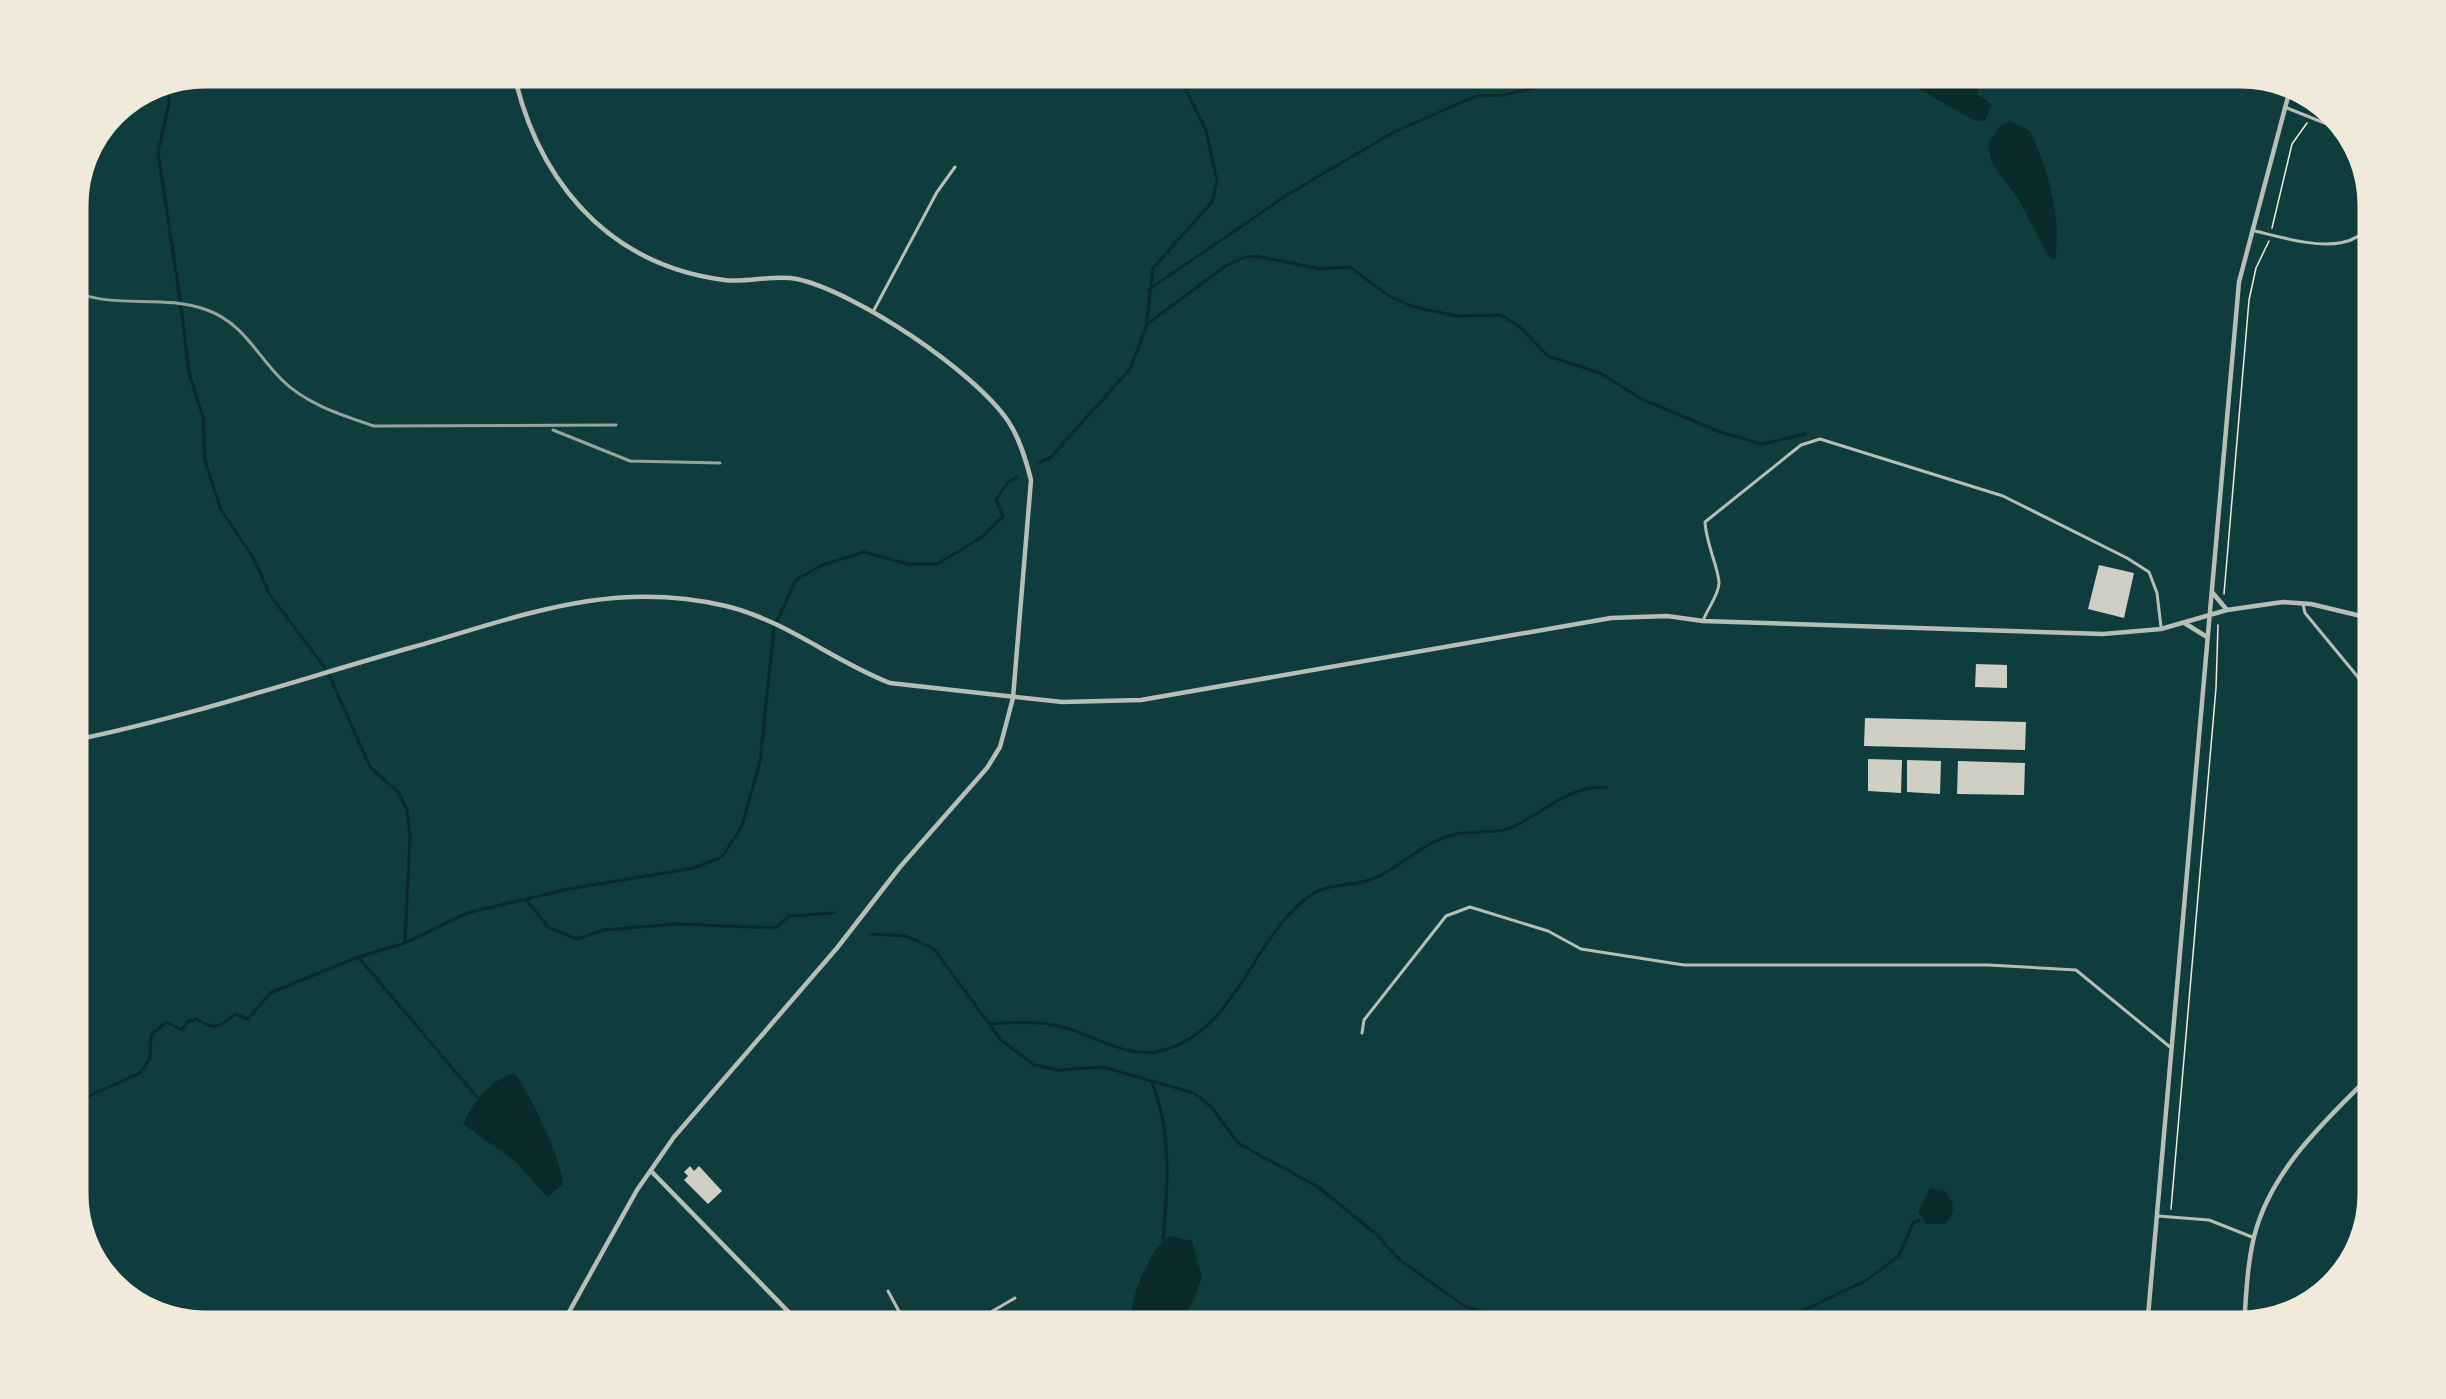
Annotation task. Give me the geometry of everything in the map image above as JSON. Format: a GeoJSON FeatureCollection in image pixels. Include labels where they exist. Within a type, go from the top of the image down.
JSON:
{"type":"FeatureCollection","features":[{"type":"Feature","properties":{"kind":"street"},"geometry":{"type":"LineString","coordinates":[[516,81],[523,111],[552,174],[586,214],[630,249],[710,277],[793,278],[873,312],[983,394],[1009,422],[1031,480],[1031,523],[1006,734],[987,767],[687,1120],[650,1170],[566,1318]]}},
{"type":"Feature","properties":{"kind":"street"},"geometry":{"type":"LineString","coordinates":[[2148,1318],[2207,638],[2216,611],[2212,592],[2240,282],[2290,91]]}},
{"type":"Feature","properties":{"kind":"street"},"geometry":{"type":"LineString","coordinates":[[2286,107],[2335,124]]}},
{"type":"Feature","properties":{"kind":"street"},"geometry":{"type":"LineString","coordinates":[[873,312],[955,167]]}},
{"type":"Feature","properties":{"kind":"street"},"geometry":{"type":"LineString","coordinates":[[2253,230],[2326,247],[2344,244],[2365,228]]}},
{"type":"Feature","properties":{"kind":"street"},"geometry":{"type":"LineString","coordinates":[[1703,621],[1719,578],[1706,544],[1706,522],[1801,445],[1820,439],[2003,496],[2127,558],[2149,572],[2157,592],[2161,629]]}},
{"type":"Feature","properties":{"kind":"street"},"geometry":{"type":"LineString","coordinates":[[2212,592],[2216,611]]}},
{"type":"Feature","properties":{"kind":"street"},"geometry":{"type":"LineString","coordinates":[[81,738],[545,609],[633,594],[725,606],[767,619],[861,672],[890,683],[1084,703],[1141,700],[1611,618],[1667,616],[2056,634],[2161,629],[2216,611],[2283,602],[2365,617]]}},
{"type":"Feature","properties":{"kind":"street"},"geometry":{"type":"LineString","coordinates":[[2303,603],[2306,613],[2365,685]]}},
{"type":"Feature","properties":{"kind":"street"},"geometry":{"type":"LineString","coordinates":[[2181,623],[2195,626],[2207,638]]}},
{"type":"Feature","properties":{"kind":"street"},"geometry":{"type":"LineString","coordinates":[[1362,1033],[1364,1020],[1446,916],[1470,907],[1548,932],[1581,949],[1684,965],[1988,965],[2076,970],[2171,1048]]}},
{"type":"Feature","properties":{"kind":"street"},"geometry":{"type":"LineString","coordinates":[[2245,1318],[2254,1238],[2266,1204],[2294,1159],[2365,1083]]}},
{"type":"Feature","properties":{"kind":"street"},"geometry":{"type":"LineString","coordinates":[[650,1170],[794,1318]]}},
{"type":"Feature","properties":{"kind":"street"},"geometry":{"type":"LineString","coordinates":[[2158,1216],[2209,1220],[2254,1238]]}},
{"type":"Feature","properties":{"kind":"street"},"geometry":{"type":"LineString","coordinates":[[888,1291],[903,1318]]}},
{"type":"Feature","properties":{"kind":"street"},"geometry":{"type":"LineString","coordinates":[[986,1318],[1015,1298]]}},
{"type":"Feature","properties":{"kind":"path"},"geometry":{"type":"LineString","coordinates":[[2167,1218],[2213,724],[2216,611],[2225,593],[2249,300],[2256,268],[2271,235],[2292,144],[2309,118],[2310,103]]}},
{"type":"Feature","properties":{"kind":"water"},"geometry":{"type":"Polygon","coordinates":[[[1905,81],[1994,81],[1979,86],[1977,94],[1992,104],[1985,121],[1973,120],[1905,81]]]}},
{"type":"Feature","properties":{"kind":"water"},"geometry":{"type":"Polygon","coordinates":[[[2010,121],[2030,131],[2042,161],[2055,211],[2055,260],[2048,256],[2019,200],[1992,163],[1988,144],[1999,127],[2010,121]]]}},
{"type":"Feature","properties":{"kind":"water"},"geometry":{"type":"Polygon","coordinates":[[[514,1073],[545,1128],[562,1175],[563,1185],[547,1197],[516,1162],[463,1124],[483,1093],[514,1073]]]}},
{"type":"Feature","properties":{"kind":"water"},"geometry":{"type":"Polygon","coordinates":[[[1930,1188],[1945,1191],[1951,1200],[1952,1212],[1945,1224],[1926,1224],[1918,1212],[1930,1188]]]}},
{"type":"Feature","properties":{"kind":"water"},"geometry":{"type":"Polygon","coordinates":[[[1171,1236],[1192,1241],[1202,1278],[1186,1318],[1131,1318],[1139,1282],[1171,1236]]]}},
{"type":"Feature","properties":{"kind":"building"},"geometry":{"type":"Polygon","coordinates":[[[2099,565],[2134,573],[2124,618],[2088,609],[2099,565]]]}},
{"type":"Feature","properties":{"kind":"building"},"geometry":{"type":"Polygon","coordinates":[[[1976,664],[2007,665],[2007,688],[1975,687],[1976,664]]]}},
{"type":"Feature","properties":{"kind":"building"},"geometry":{"type":"Polygon","coordinates":[[[1865,718],[2026,722],[2025,750],[1864,746],[1865,718]]]}},
{"type":"Feature","properties":{"kind":"building"},"geometry":{"type":"Polygon","coordinates":[[[1868,759],[1902,760],[1901,793],[1868,791],[1868,759]]]}},
{"type":"Feature","properties":{"kind":"building"},"geometry":{"type":"Polygon","coordinates":[[[1907,760],[1941,761],[1940,794],[1907,792],[1907,760]]]}},
{"type":"Feature","properties":{"kind":"building"},"geometry":{"type":"Polygon","coordinates":[[[1958,761],[2025,763],[2024,795],[1957,794],[1958,761]]]}},
{"type":"Feature","properties":{"kind":"building"},"geometry":{"type":"Polygon","coordinates":[[[690,1166],[694,1171],[699,1166],[722,1191],[708,1204],[684,1180],[690,1166]]]}},
{"type":"Feature","properties":{"kind":"waterway"},"geometry":{"type":"LineString","coordinates":[[1038,463],[1050,458],[1130,369],[1146,328],[1153,268],[1212,202],[1217,181],[1206,130],[1182,81]]}},
{"type":"Feature","properties":{"kind":"waterway"},"geometry":{"type":"LineString","coordinates":[[1148,290],[1290,193],[1394,132],[1476,96],[1505,95],[1550,81]]}},
{"type":"Feature","properties":{"kind":"waterway"},"geometry":{"type":"LineString","coordinates":[[168,87],[158,152],[180,299]]}},
{"type":"Feature","properties":{"kind":"waterway"},"geometry":{"type":"LineString","coordinates":[[1147,324],[1245,257],[1320,269],[1350,267],[1389,296],[1414,307],[1457,316],[1501,315],[1548,356],[1600,373],[1642,399],[1720,432],[1762,444],[1805,434]]}},
{"type":"Feature","properties":{"kind":"waterway"},"geometry":{"type":"LineString","coordinates":[[181,306],[189,373],[203,417],[205,461],[221,510],[254,559],[270,595],[325,668]]}},
{"type":"Feature","properties":{"kind":"waterway"},"geometry":{"type":"LineString","coordinates":[[777,621],[796,580],[822,565],[864,552],[908,564],[937,564],[982,537],[1003,516],[996,500],[1017,477]]}},
{"type":"Feature","properties":{"kind":"waterway"},"geometry":{"type":"LineString","coordinates":[[81,1100],[140,1073],[150,1059],[151,1035],[166,1022],[182,1030],[196,1019],[213,1026],[235,1014],[248,1019],[270,993],[405,943],[467,913],[568,889],[694,868],[722,857],[742,826],[760,761],[774,628]]}},
{"type":"Feature","properties":{"kind":"waterway"},"geometry":{"type":"LineString","coordinates":[[329,675],[370,767],[399,793],[407,810],[405,941]]}},
{"type":"Feature","properties":{"kind":"waterway"},"geometry":{"type":"LineString","coordinates":[[990,1024],[1054,1025],[1136,1052],[1160,1051],[1186,1041],[1226,1005],[1273,935],[1311,895],[1372,879],[1441,838],[1508,829],[1569,795],[1606,787]]}},
{"type":"Feature","properties":{"kind":"waterway"},"geometry":{"type":"LineString","coordinates":[[526,899],[548,927],[577,939],[604,930],[677,924],[776,928],[789,916],[835,913]]}},
{"type":"Feature","properties":{"kind":"waterway"},"geometry":{"type":"LineString","coordinates":[[870,934],[906,936],[934,949],[1001,1040],[1034,1065],[1059,1070],[1103,1067],[1194,1093],[1238,1143],[1318,1187],[1401,1261],[1466,1307],[1509,1318]]}},
{"type":"Feature","properties":{"kind":"waterway"},"geometry":{"type":"LineString","coordinates":[[359,958],[477,1097]]}},
{"type":"Feature","properties":{"kind":"waterway"},"geometry":{"type":"LineString","coordinates":[[1152,1083],[1166,1141],[1163,1240]]}},
{"type":"Feature","properties":{"kind":"waterway"},"geometry":{"type":"LineString","coordinates":[[1787,1318],[1865,1281],[1899,1256],[1913,1223],[1919,1220]]}},
{"type":"Feature","properties":{"kind":"railway"},"geometry":{"type":"LineString","coordinates":[[81,294],[207,310],[240,331],[302,396],[374,426],[616,425]]}},
{"type":"Feature","properties":{"kind":"railway"},"geometry":{"type":"LineString","coordinates":[[553,430],[630,461],[720,463]]}}]}
